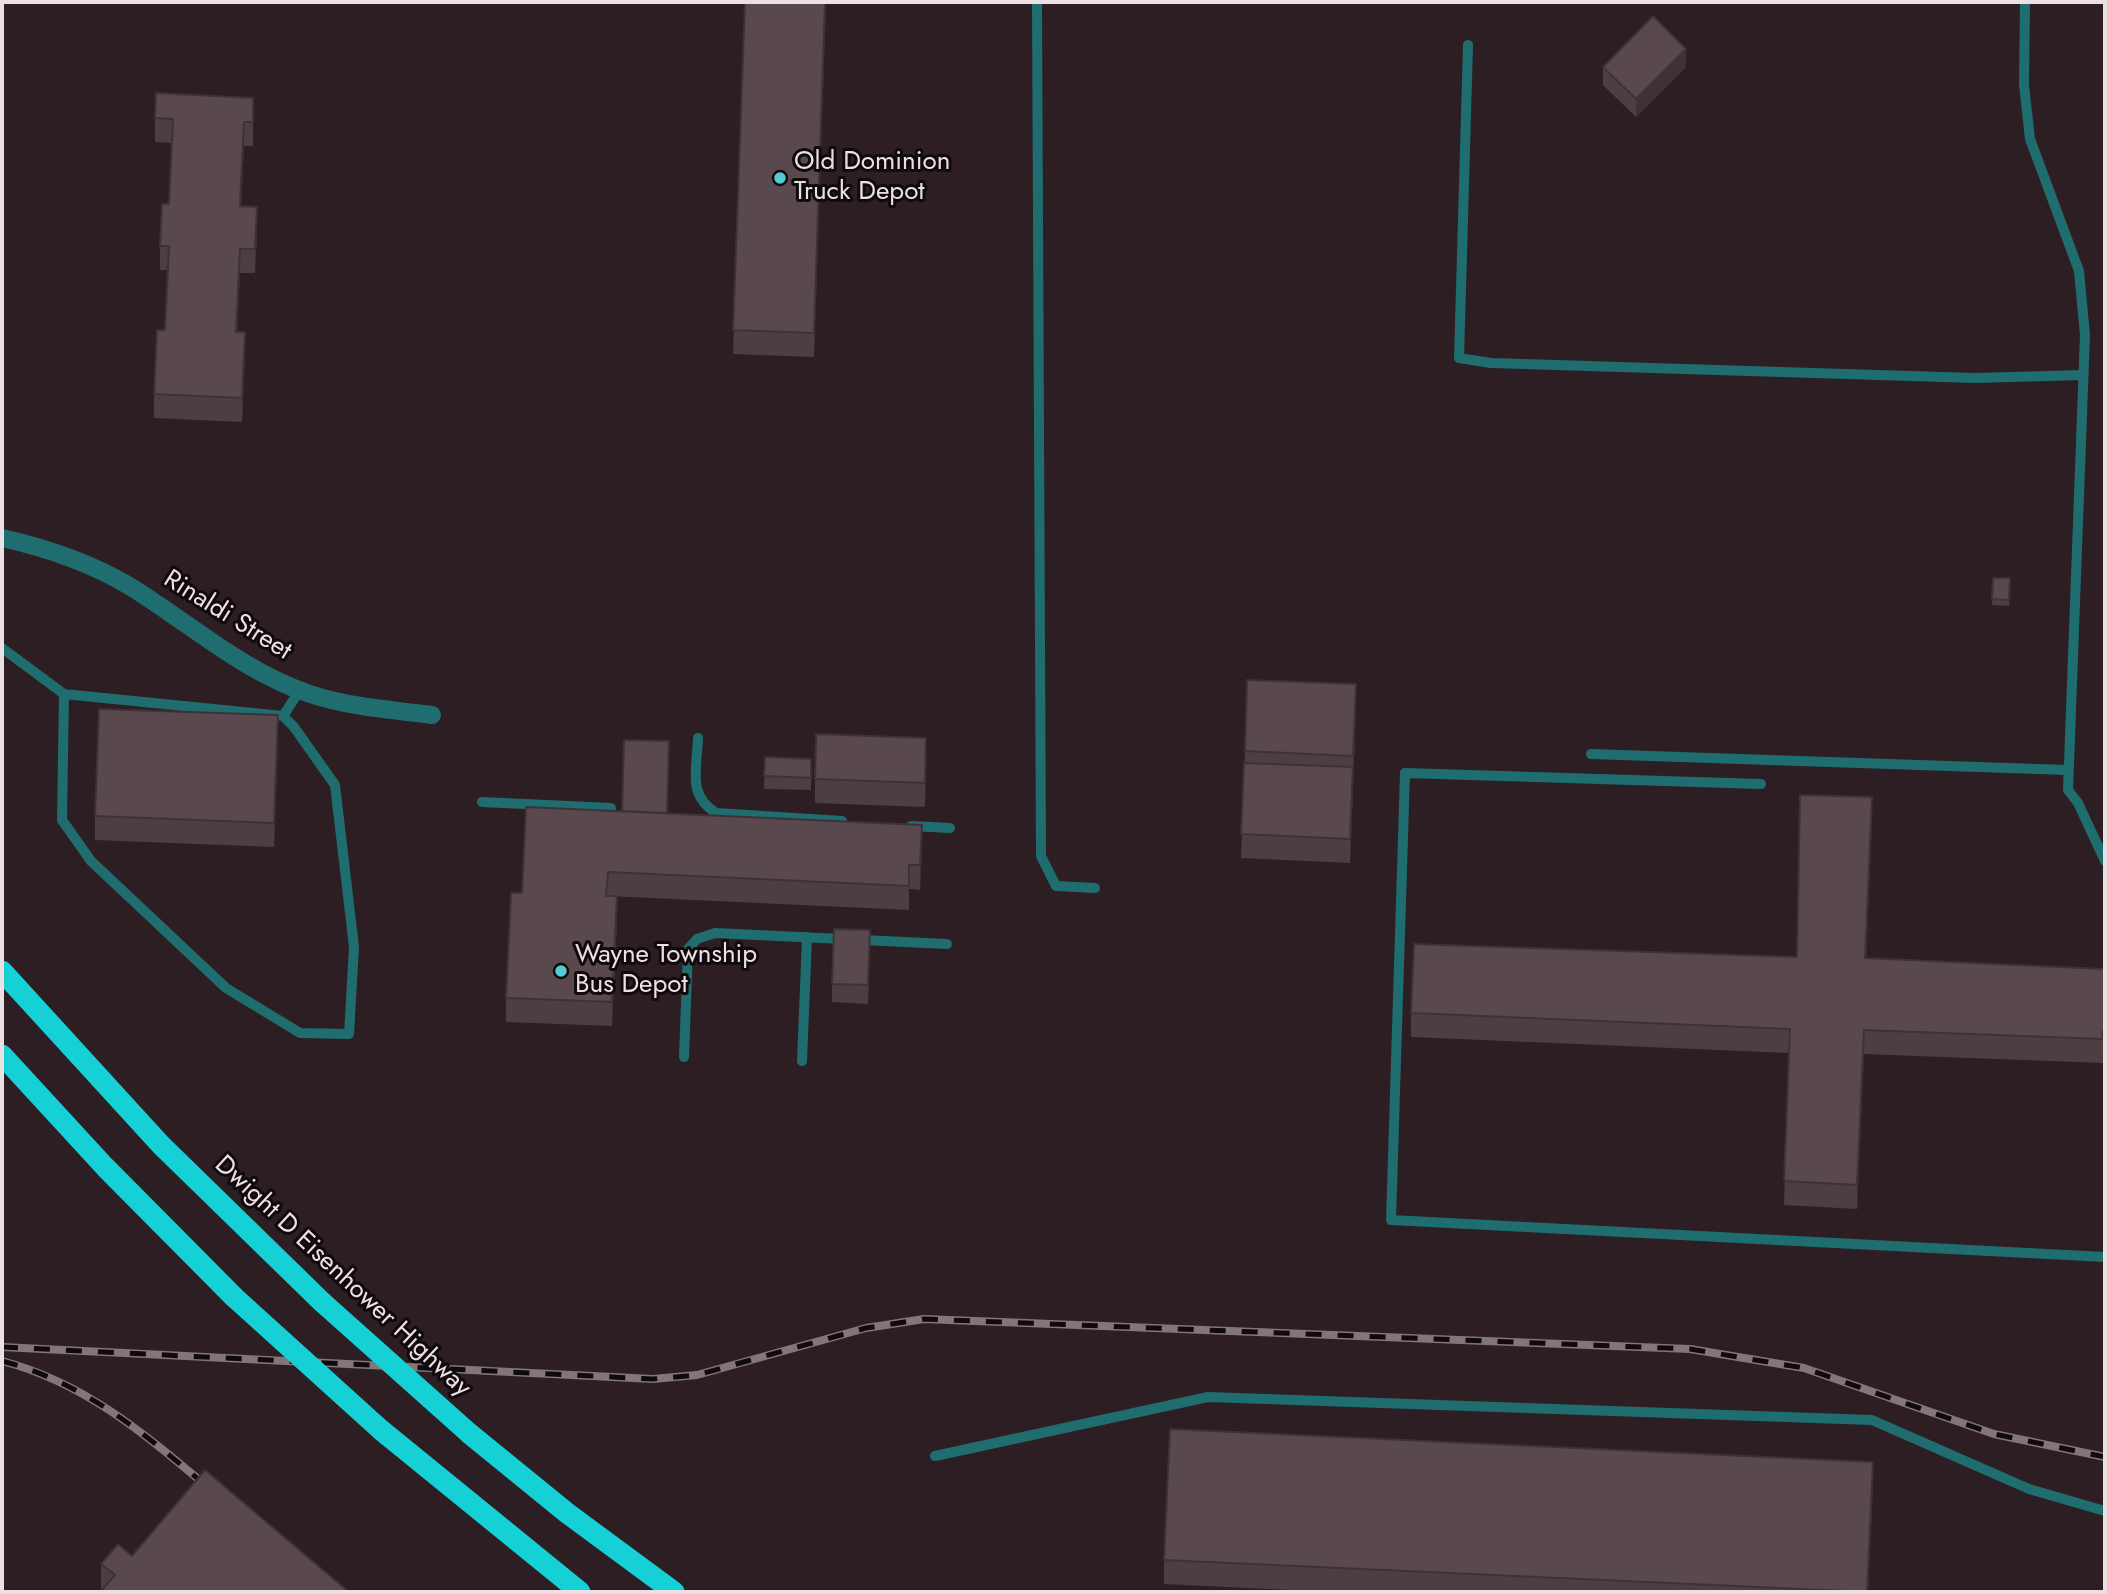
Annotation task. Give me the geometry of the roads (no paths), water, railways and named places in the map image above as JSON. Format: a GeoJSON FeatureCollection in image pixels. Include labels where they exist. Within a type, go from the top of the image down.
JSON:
{"type":"FeatureCollection","features":[{"type":"Feature","properties":{"kind":"highway","name":"Dwight D Eisenhower Highway"},"geometry":{"type":"LineString","coordinates":[[2,971],[161,1145],[322,1303],[470,1434],[567,1513],[674,1592]]}},
{"type":"Feature","properties":{"kind":"highway"},"geometry":{"type":"LineString","coordinates":[[2,1055],[105,1167],[234,1297],[381,1430],[580,1592]]}},
{"type":"Feature","properties":{"kind":"street","name":"Rinaldi Street"},"geometry":{"type":"LineString","coordinates":[[2,538],[57,552],[113,577],[242,660],[300,690],[367,706],[432,715]]}},
{"type":"Feature","properties":{"kind":"lane"},"geometry":{"type":"LineString","coordinates":[[1037,2],[1041,856],[1056,886],[1095,888]]}},
{"type":"Feature","properties":{"kind":"lane"},"geometry":{"type":"LineString","coordinates":[[2025,2],[2024,85],[2030,139],[2079,271],[2084,335],[2068,790],[2078,803],[2105,861]]}},
{"type":"Feature","properties":{"kind":"lane"},"geometry":{"type":"LineString","coordinates":[[1468,45],[1459,358],[1492,363],[1975,378],[2083,375]]}},
{"type":"Feature","properties":{"kind":"lane"},"geometry":{"type":"LineString","coordinates":[[2,648],[64,694],[283,716],[294,727],[335,785],[354,947],[349,1034],[300,1033],[226,988],[91,861],[62,820],[64,694]]}},
{"type":"Feature","properties":{"kind":"lane"},"geometry":{"type":"LineString","coordinates":[[283,716],[300,690]]}},
{"type":"Feature","properties":{"kind":"lane"},"geometry":{"type":"LineString","coordinates":[[698,738],[696,793],[703,805],[716,813],[854,822]]}},
{"type":"Feature","properties":{"kind":"lane"},"geometry":{"type":"LineString","coordinates":[[1591,754],[2068,770]]}},
{"type":"Feature","properties":{"kind":"lane"},"geometry":{"type":"LineString","coordinates":[[1761,784],[1405,773],[1391,1220],[2105,1257]]}},
{"type":"Feature","properties":{"kind":"lane"},"geometry":{"type":"LineString","coordinates":[[482,802],[611,808]]}},
{"type":"Feature","properties":{"kind":"lane"},"geometry":{"type":"LineString","coordinates":[[895,825],[950,828]]}},
{"type":"Feature","properties":{"kind":"lane"},"geometry":{"type":"LineString","coordinates":[[684,1057],[688,949],[697,939],[715,933],[947,944]]}},
{"type":"Feature","properties":{"kind":"lane"},"geometry":{"type":"LineString","coordinates":[[802,1061],[807,937]]}},
{"type":"Feature","properties":{"kind":"lane"},"geometry":{"type":"LineString","coordinates":[[935,1456],[1208,1397],[1872,1420],[2029,1489],[2105,1511]]}},
{"type":"Feature","properties":{"kind":"railway"},"geometry":{"type":"LineString","coordinates":[[2,1347],[653,1379],[697,1375],[866,1328],[924,1319],[1690,1349],[1804,1368],[1994,1434],[2105,1457]]}},
{"type":"Feature","properties":{"kind":"railway"},"geometry":{"type":"LineString","coordinates":[[2,1361],[61,1383],[114,1413],[211,1490]]}},
{"type":"Feature","properties":{"kind":"place","name":"Old Dominion Truck Depot"},"geometry":{"type":"Point","coordinates":[780,178]}},
{"type":"Feature","properties":{"kind":"place","name":"Wayne Township Bus Depot"},"geometry":{"type":"Point","coordinates":[561,971]}}]}
